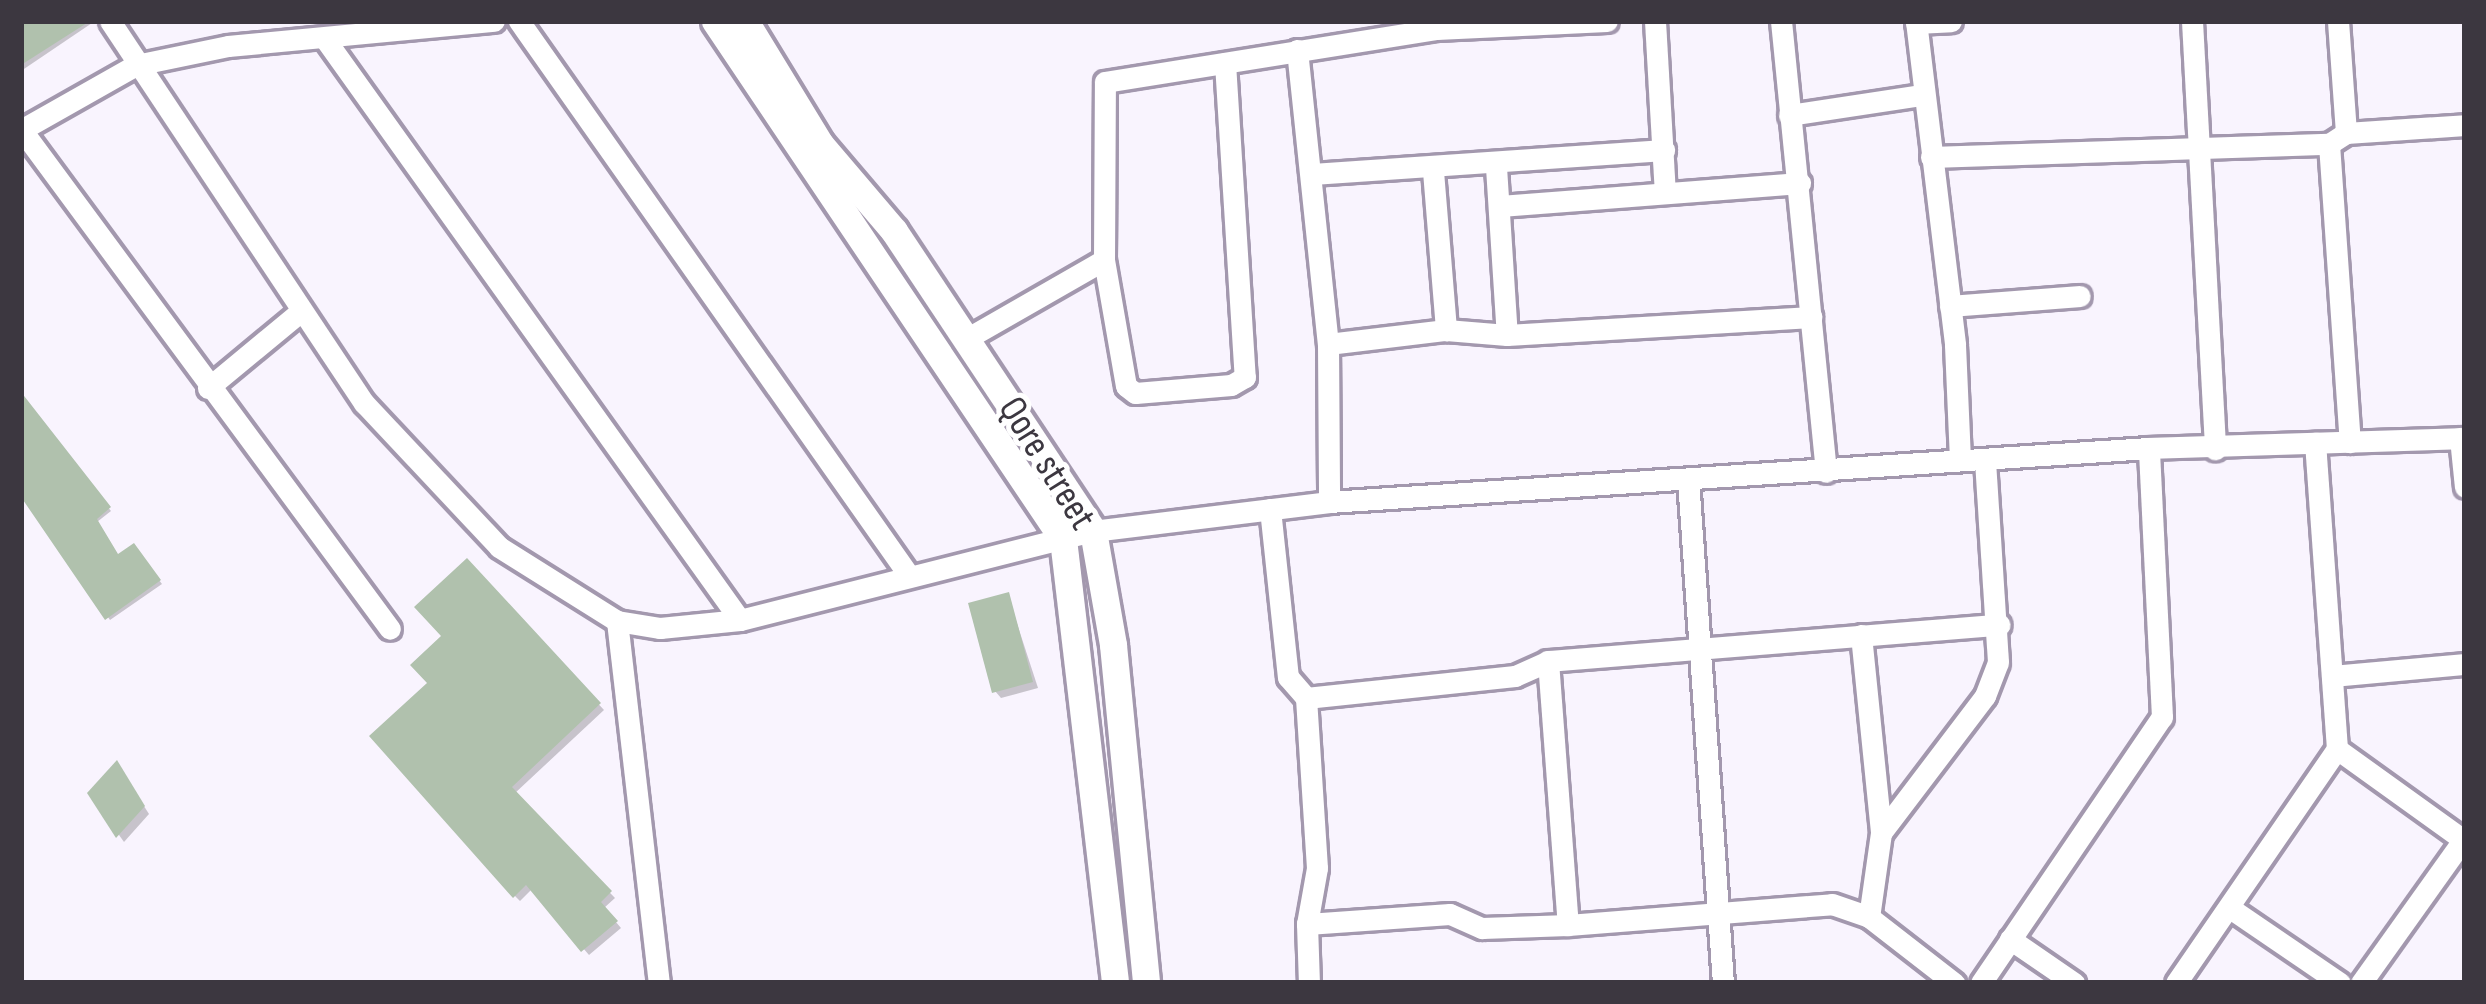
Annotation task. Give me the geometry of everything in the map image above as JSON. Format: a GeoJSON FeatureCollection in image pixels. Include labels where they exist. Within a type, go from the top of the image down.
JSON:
{"type":"FeatureCollection","features":[{"type":"Feature","properties":{"kind":"street"},"geometry":{"type":"LineString","coordinates":[[110,21],[364,403],[499,548],[617,621],[660,628],[740,620],[1093,531],[1330,502],[2149,448],[2463,438],[2465,487]]}},
{"type":"Feature","properties":{"kind":"street"},"geometry":{"type":"LineString","coordinates":[[390,629],[21,130],[136,65],[494,21]]}},
{"type":"Feature","properties":{"kind":"street"},"geometry":{"type":"LineString","coordinates":[[519,21],[908,574]]}},
{"type":"Feature","properties":{"kind":"street","name":"Qore street"},"geometry":{"type":"LineString","coordinates":[[715,21],[1063,539],[1115,983]]}},
{"type":"Feature","properties":{"kind":"street","name":"Qore street"},"geometry":{"type":"LineString","coordinates":[[745,21],[820,144],[894,231],[1093,531],[1113,645],[1146,983]]}},
{"type":"Feature","properties":{"kind":"street"},"geometry":{"type":"LineString","coordinates":[[1225,63],[1245,377],[1148,393],[1126,386],[1104,260],[1105,82],[1297,50],[1468,26],[1607,21]]}},
{"type":"Feature","properties":{"kind":"street"},"geometry":{"type":"LineString","coordinates":[[1655,21],[1665,192]]}},
{"type":"Feature","properties":{"kind":"street"},"geometry":{"type":"LineString","coordinates":[[1781,21],[1826,472]]}},
{"type":"Feature","properties":{"kind":"street"},"geometry":{"type":"LineString","coordinates":[[1951,21],[1916,22],[1950,306],[1960,459]]}},
{"type":"Feature","properties":{"kind":"street"},"geometry":{"type":"LineString","coordinates":[[2192,21],[2201,121],[2194,143],[2216,449]]}},
{"type":"Feature","properties":{"kind":"street"},"geometry":{"type":"LineString","coordinates":[[2338,21],[2337,138],[2350,442]]}},
{"type":"Feature","properties":{"kind":"street"},"geometry":{"type":"LineString","coordinates":[[325,39],[740,620]]}},
{"type":"Feature","properties":{"kind":"street"},"geometry":{"type":"LineString","coordinates":[[1297,50],[1328,344],[1330,502]]}},
{"type":"Feature","properties":{"kind":"street"},"geometry":{"type":"LineString","coordinates":[[1789,115],[1922,95]]}},
{"type":"Feature","properties":{"kind":"street"},"geometry":{"type":"LineString","coordinates":[[1931,157],[2337,138],[2465,125]]}},
{"type":"Feature","properties":{"kind":"street"},"geometry":{"type":"LineString","coordinates":[[1312,174],[1433,171],[1664,150]]}},
{"type":"Feature","properties":{"kind":"street"},"geometry":{"type":"LineString","coordinates":[[1496,166],[1507,335]]}},
{"type":"Feature","properties":{"kind":"street"},"geometry":{"type":"LineString","coordinates":[[1433,171],[1445,330]]}},
{"type":"Feature","properties":{"kind":"street"},"geometry":{"type":"LineString","coordinates":[[1500,206],[1799,183]]}},
{"type":"Feature","properties":{"kind":"street"},"geometry":{"type":"LineString","coordinates":[[966,339],[1104,260]]}},
{"type":"Feature","properties":{"kind":"street"},"geometry":{"type":"LineString","coordinates":[[1950,306],[2080,296]]}},
{"type":"Feature","properties":{"kind":"street"},"geometry":{"type":"LineString","coordinates":[[208,388],[301,311]]}},
{"type":"Feature","properties":{"kind":"street"},"geometry":{"type":"LineString","coordinates":[[1328,344],[1445,330],[1507,335],[1810,316]]}},
{"type":"Feature","properties":{"kind":"street"},"geometry":{"type":"LineString","coordinates":[[2176,983],[2337,749],[2315,443]]}},
{"type":"Feature","properties":{"kind":"street"},"geometry":{"type":"LineString","coordinates":[[1981,983],[2162,717],[2149,448]]}},
{"type":"Feature","properties":{"kind":"street"},"geometry":{"type":"LineString","coordinates":[[1880,832],[1985,696],[1999,662],[1985,459]]}},
{"type":"Feature","properties":{"kind":"street"},"geometry":{"type":"LineString","coordinates":[[1688,479],[1723,983]]}},
{"type":"Feature","properties":{"kind":"street"},"geometry":{"type":"LineString","coordinates":[[1270,509],[1288,677],[1306,698],[1317,868],[1307,924],[1309,983]]}},
{"type":"Feature","properties":{"kind":"street"},"geometry":{"type":"LineString","coordinates":[[617,621],[659,983]]}},
{"type":"Feature","properties":{"kind":"street"},"geometry":{"type":"LineString","coordinates":[[1306,698],[1515,676],[1548,661],[2000,625]]}},
{"type":"Feature","properties":{"kind":"street"},"geometry":{"type":"LineString","coordinates":[[1861,635],[1880,832],[1869,917]]}},
{"type":"Feature","properties":{"kind":"street"},"geometry":{"type":"LineString","coordinates":[[1548,661],[1568,925]]}},
{"type":"Feature","properties":{"kind":"street"},"geometry":{"type":"LineString","coordinates":[[2332,676],[2465,664]]}},
{"type":"Feature","properties":{"kind":"street"},"geometry":{"type":"LineString","coordinates":[[2337,749],[2464,840],[2361,983]]}},
{"type":"Feature","properties":{"kind":"street"},"geometry":{"type":"LineString","coordinates":[[1307,924],[1450,914],[1482,928],[1568,925],[1718,914],[1786,903],[1832,904],[1869,917],[1954,983]]}},
{"type":"Feature","properties":{"kind":"street"},"geometry":{"type":"LineString","coordinates":[[2230,908],[2340,983]]}},
{"type":"Feature","properties":{"kind":"street"},"geometry":{"type":"LineString","coordinates":[[2010,939],[2074,983]]}},
{"type":"Feature","properties":{"kind":"building"},"geometry":{"type":"Polygon","coordinates":[[[21,21],[90,21],[21,65],[21,21]]]}},
{"type":"Feature","properties":{"kind":"building"},"geometry":{"type":"Polygon","coordinates":[[[21,392],[111,507],[97,519],[118,554],[134,543],[161,580],[105,620],[21,497],[21,392]]]}},
{"type":"Feature","properties":{"kind":"building"},"geometry":{"type":"Polygon","coordinates":[[[467,558],[601,703],[512,787],[612,891],[601,902],[618,921],[581,952],[526,885],[513,898],[369,736],[427,683],[410,665],[441,636],[414,607],[467,558]]]}},
{"type":"Feature","properties":{"kind":"building"},"geometry":{"type":"Polygon","coordinates":[[[1009,592],[1033,682],[992,693],[968,603],[1009,592]]]}},
{"type":"Feature","properties":{"kind":"building"},"geometry":{"type":"Polygon","coordinates":[[[117,760],[145,806],[116,838],[87,793],[117,760]]]}}]}
